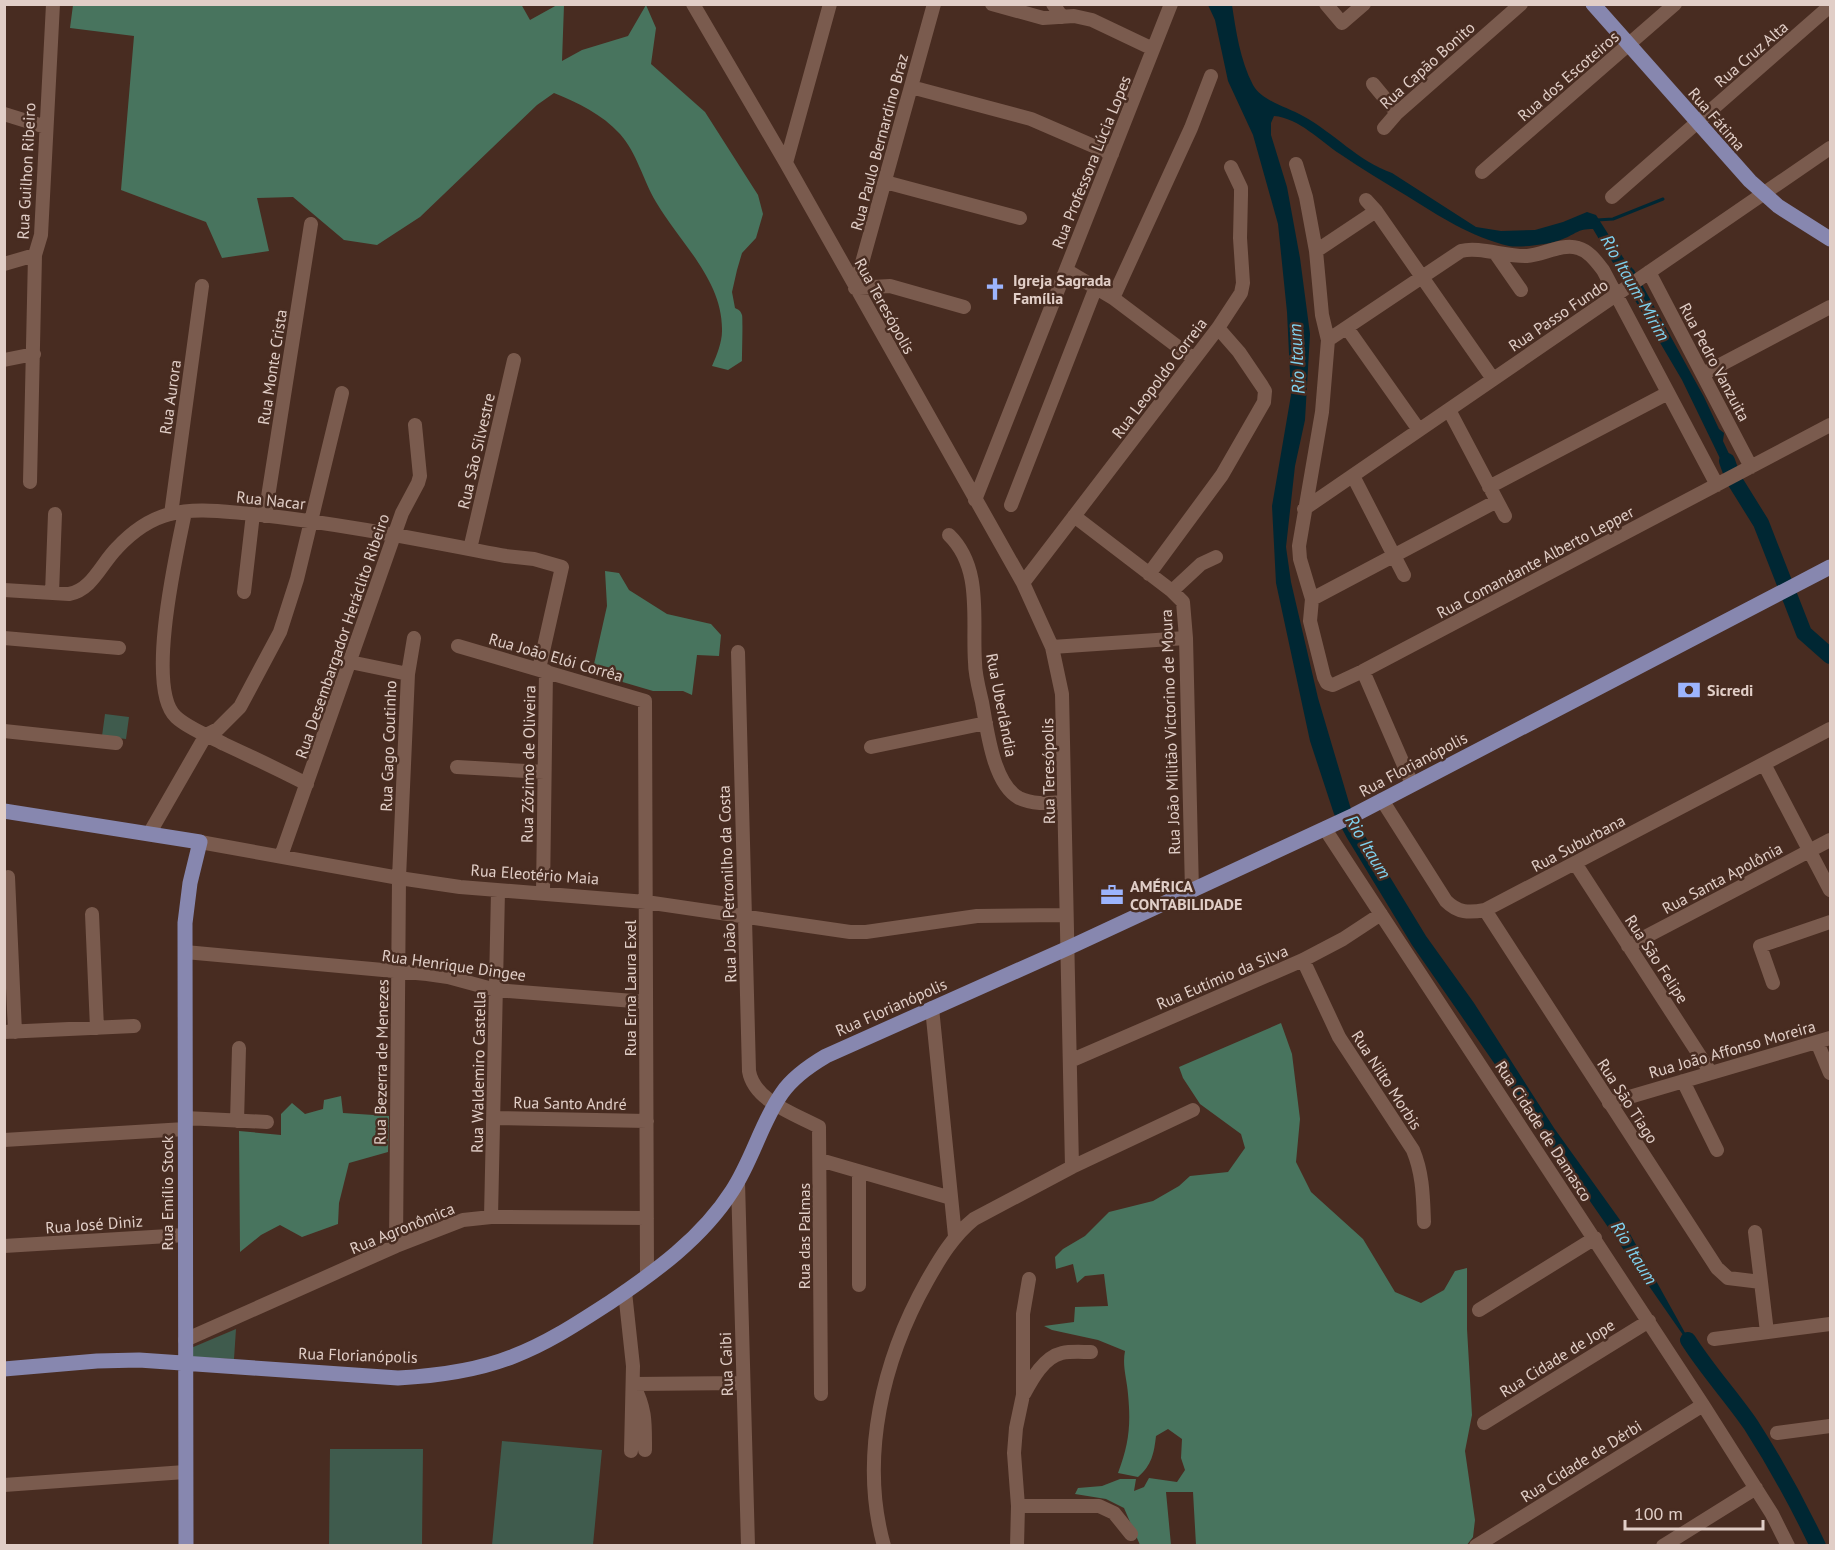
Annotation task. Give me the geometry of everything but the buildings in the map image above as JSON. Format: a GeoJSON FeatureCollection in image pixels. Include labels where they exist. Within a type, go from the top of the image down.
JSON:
{"type":"FeatureCollection","features":[{"type":"Feature","properties":{"kind":"main road","name":"Rua Fátima"},"geometry":{"type":"LineString","coordinates":[[1593,4],[1730,161],[1764,194],[1801,222],[1830,239]]}},
{"type":"Feature","properties":{"kind":"main road","name":"Rua Florianópolis"},"geometry":{"type":"LineString","coordinates":[[4,1369],[117,1360],[406,1378],[443,1374],[482,1366],[531,1349],[559,1335],[625,1292],[674,1255],[704,1227],[738,1182],[775,1104],[791,1082],[819,1060],[1068,948],[1332,825],[1830,567]]}},
{"type":"Feature","properties":{"kind":"main road","name":"Rua Eleotério Maia"},"geometry":{"type":"LineString","coordinates":[[4,811],[200,842]]}},
{"type":"Feature","properties":{"kind":"main road","name":"Rua Emílio Stock"},"geometry":{"type":"LineString","coordinates":[[186,1545],[185,952],[187,902],[200,842]]}},
{"type":"Feature","properties":{"kind":"street","name":"Rua Guilhon Ribeiro"},"geometry":{"type":"LineString","coordinates":[[30,482],[35,255],[41,235],[52,4]]}},
{"type":"Feature","properties":{"kind":"street","name":"Rua Teresópolis"},"geometry":{"type":"LineString","coordinates":[[693,4],[786,163],[1023,583],[1052,647],[1063,707],[1072,1167]]}},
{"type":"Feature","properties":{"kind":"street"},"geometry":{"type":"LineString","coordinates":[[701,19],[706,4]]}},
{"type":"Feature","properties":{"kind":"street"},"geometry":{"type":"LineString","coordinates":[[786,163],[830,4]]}},
{"type":"Feature","properties":{"kind":"street","name":"Rua Paulo Bernardino Braz"},"geometry":{"type":"LineString","coordinates":[[855,288],[934,4]]}},
{"type":"Feature","properties":{"kind":"street"},"geometry":{"type":"LineString","coordinates":[[992,4],[1043,18],[1074,16],[1092,20],[1153,49]]}},
{"type":"Feature","properties":{"kind":"street"},"geometry":{"type":"LineString","coordinates":[[1053,4],[1062,17]]}},
{"type":"Feature","properties":{"kind":"street","name":"Rua Professora Lúcia Lopes"},"geometry":{"type":"LineString","coordinates":[[975,500],[1171,4]]}},
{"type":"Feature","properties":{"kind":"street"},"geometry":{"type":"LineString","coordinates":[[1326,4],[1342,23],[1364,4]]}},
{"type":"Feature","properties":{"kind":"street","name":"Rua Capão Bonito"},"geometry":{"type":"LineString","coordinates":[[1384,128],[1397,113],[1521,4]]}},
{"type":"Feature","properties":{"kind":"street","name":"Rua dos Escoteiros"},"geometry":{"type":"LineString","coordinates":[[1482,172],[1675,4]]}},
{"type":"Feature","properties":{"kind":"street","name":"Rua Cruz Alta"},"geometry":{"type":"LineString","coordinates":[[1612,197],[1830,6]]}},
{"type":"Feature","properties":{"kind":"street"},"geometry":{"type":"LineString","coordinates":[[1113,298],[1183,145],[1211,76]]}},
{"type":"Feature","properties":{"kind":"street"},"geometry":{"type":"LineString","coordinates":[[1373,84],[1397,113]]}},
{"type":"Feature","properties":{"kind":"street"},"geometry":{"type":"LineString","coordinates":[[911,87],[1031,119],[1112,154]]}},
{"type":"Feature","properties":{"kind":"street"},"geometry":{"type":"LineString","coordinates":[[4,114],[46,127]]}},
{"type":"Feature","properties":{"kind":"street","name":"Rua Passo Fundo"},"geometry":{"type":"LineString","coordinates":[[1304,509],[1830,148]]}},
{"type":"Feature","properties":{"kind":"street"},"geometry":{"type":"LineString","coordinates":[[1296,164],[1306,197],[1316,251],[1322,315],[1328,340],[1322,412],[1304,509],[1299,552],[1312,599],[1497,501]]}},
{"type":"Feature","properties":{"kind":"street","name":"Rua Leopoldo Correia"},"geometry":{"type":"LineString","coordinates":[[1023,583],[1218,328],[1241,293],[1244,282],[1240,238],[1241,188],[1232,167]]}},
{"type":"Feature","properties":{"kind":"street"},"geometry":{"type":"LineString","coordinates":[[885,182],[1020,218]]}},
{"type":"Feature","properties":{"kind":"street"},"geometry":{"type":"LineString","coordinates":[[1366,200],[1376,211],[1493,380]]}},
{"type":"Feature","properties":{"kind":"street"},"geometry":{"type":"LineString","coordinates":[[1316,251],[1376,211]]}},
{"type":"Feature","properties":{"kind":"street","name":"Rua Monte Crista"},"geometry":{"type":"LineString","coordinates":[[244,592],[311,224]]}},
{"type":"Feature","properties":{"kind":"street"},"geometry":{"type":"LineString","coordinates":[[1328,340],[1461,251],[1472,249],[1496,254],[1530,256],[1569,247],[1578,248],[1595,259],[1618,293],[1668,393],[1720,483]]}},
{"type":"Feature","properties":{"kind":"street"},"geometry":{"type":"LineString","coordinates":[[1496,254],[1521,290]]}},
{"type":"Feature","properties":{"kind":"street"},"geometry":{"type":"LineString","coordinates":[[4,264],[35,255]]}},
{"type":"Feature","properties":{"kind":"street"},"geometry":{"type":"LineString","coordinates":[[1066,270],[1113,298],[1194,358]]}},
{"type":"Feature","properties":{"kind":"street","name":"Rua Pedro Vanzuita"},"geometry":{"type":"LineString","coordinates":[[1646,274],[1703,374],[1745,470]]}},
{"type":"Feature","properties":{"kind":"street","name":"Rua Aurora"},"geometry":{"type":"LineString","coordinates":[[202,286],[166,608],[164,680],[170,709],[176,717],[206,735],[307,784]]}},
{"type":"Feature","properties":{"kind":"street"},"geometry":{"type":"LineString","coordinates":[[855,288],[890,286],[964,307]]}},
{"type":"Feature","properties":{"kind":"street"},"geometry":{"type":"LineString","coordinates":[[1011,505],[1096,287]]}},
{"type":"Feature","properties":{"kind":"street"},"geometry":{"type":"LineString","coordinates":[[1703,374],[1830,307]]}},
{"type":"Feature","properties":{"kind":"street"},"geometry":{"type":"LineString","coordinates":[[1149,574],[1222,475],[1264,402],[1262,386],[1239,352],[1218,328]]}},
{"type":"Feature","properties":{"kind":"street"},"geometry":{"type":"LineString","coordinates":[[1347,328],[1419,430]]}},
{"type":"Feature","properties":{"kind":"street"},"geometry":{"type":"LineString","coordinates":[[4,360],[34,354]]}},
{"type":"Feature","properties":{"kind":"street","name":"Rua São Silvestre"},"geometry":{"type":"LineString","coordinates":[[470,549],[514,360]]}},
{"type":"Feature","properties":{"kind":"street"},"geometry":{"type":"LineString","coordinates":[[148,834],[206,735],[218,729],[240,707],[271,651],[290,607],[342,393]]}},
{"type":"Feature","properties":{"kind":"street"},"geometry":{"type":"LineString","coordinates":[[1489,487],[1668,393]]}},
{"type":"Feature","properties":{"kind":"street"},"geometry":{"type":"LineString","coordinates":[[1449,410],[1505,516]]}},
{"type":"Feature","properties":{"kind":"street","name":"Rua Desembargador Heráclito Ribeiro"},"geometry":{"type":"LineString","coordinates":[[281,856],[402,513],[418,483],[420,476],[415,425]]}},
{"type":"Feature","properties":{"kind":"street","name":"Rua Comandante Alberto Lepper"},"geometry":{"type":"LineString","coordinates":[[1312,599],[1310,621],[1327,682],[1333,685],[1830,425]]}},
{"type":"Feature","properties":{"kind":"street"},"geometry":{"type":"LineString","coordinates":[[1353,476],[1404,575]]}},
{"type":"Feature","properties":{"kind":"street","name":"Rua Nacar"},"geometry":{"type":"LineString","coordinates":[[4,590],[69,594],[83,589],[109,556],[146,524],[178,513],[214,511],[310,520],[562,567]]}},
{"type":"Feature","properties":{"kind":"street"},"geometry":{"type":"LineString","coordinates":[[52,593],[55,514]]}},
{"type":"Feature","properties":{"kind":"street","name":"Rua João Militão Victorino de Moura"},"geometry":{"type":"LineString","coordinates":[[1074,516],[1172,591],[1183,602],[1186,638],[1192,891]]}},
{"type":"Feature","properties":{"kind":"street","name":"Rua Uberlândia"},"geometry":{"type":"LineString","coordinates":[[950,535],[963,553],[972,581],[976,621],[975,665],[986,723],[1001,776],[1012,793],[1028,801],[1064,802]]}},
{"type":"Feature","properties":{"kind":"street"},"geometry":{"type":"LineString","coordinates":[[1172,591],[1201,564],[1216,557]]}},
{"type":"Feature","properties":{"kind":"street","name":"Rua Zózimo de Oliveira"},"geometry":{"type":"LineString","coordinates":[[543,893],[542,670],[562,567]]}},
{"type":"Feature","properties":{"kind":"street"},"geometry":{"type":"LineString","coordinates":[[4,638],[119,648]]}},
{"type":"Feature","properties":{"kind":"street"},"geometry":{"type":"LineString","coordinates":[[408,674],[414,638]]}},
{"type":"Feature","properties":{"kind":"street"},"geometry":{"type":"LineString","coordinates":[[1052,647],[1186,638]]}},
{"type":"Feature","properties":{"kind":"street","name":"Rua João Elói Corrêa"},"geometry":{"type":"LineString","coordinates":[[458,646],[645,701]]}},
{"type":"Feature","properties":{"kind":"street","name":"Rua João Petronilho da Costa"},"geometry":{"type":"LineString","coordinates":[[738,652],[749,1071],[760,1093],[775,1104]]}},
{"type":"Feature","properties":{"kind":"street","name":"Rua Gago Coutinho"},"geometry":{"type":"LineString","coordinates":[[350,662],[408,674],[399,878]]}},
{"type":"Feature","properties":{"kind":"street"},"geometry":{"type":"LineString","coordinates":[[1363,671],[1412,784]]}},
{"type":"Feature","properties":{"kind":"street","name":"Rua Erna Laura Exel"},"geometry":{"type":"LineString","coordinates":[[645,701],[647,1275]]}},
{"type":"Feature","properties":{"kind":"street"},"geometry":{"type":"LineString","coordinates":[[871,747],[986,723]]}},
{"type":"Feature","properties":{"kind":"street","name":"Rua Suburbana"},"geometry":{"type":"LineString","coordinates":[[1485,910],[1830,729]]}},
{"type":"Feature","properties":{"kind":"street"},"geometry":{"type":"LineString","coordinates":[[4,731],[116,743]]}},
{"type":"Feature","properties":{"kind":"street"},"geometry":{"type":"LineString","coordinates":[[1764,764],[1830,890]]}},
{"type":"Feature","properties":{"kind":"street"},"geometry":{"type":"LineString","coordinates":[[457,766],[544,772]]}},
{"type":"Feature","properties":{"kind":"street"},"geometry":{"type":"LineString","coordinates":[[1382,800],[1446,901],[1464,912],[1485,910]]}},
{"type":"Feature","properties":{"kind":"street","name":"Rua Cidade de Damasco"},"geometry":{"type":"LineString","coordinates":[[1332,825],[1381,914],[1703,1405],[1756,1488],[1788,1545]]}},
{"type":"Feature","properties":{"kind":"street","name":"Rua Santa Apolônia"},"geometry":{"type":"LineString","coordinates":[[1628,946],[1830,840]]}},
{"type":"Feature","properties":{"kind":"street","name":"Rua Eleotério Maia"},"geometry":{"type":"LineString","coordinates":[[200,842],[399,878],[498,891],[646,902],[850,932],[866,932],[977,916],[1066,915]]}},
{"type":"Feature","properties":{"kind":"street","name":"Rua São Felipe"},"geometry":{"type":"LineString","coordinates":[[1575,863],[1711,1073]]}},
{"type":"Feature","properties":{"kind":"street"},"geometry":{"type":"LineString","coordinates":[[8,877],[10,1032],[134,1026]]}},
{"type":"Feature","properties":{"kind":"street","name":"Rua Bezerra de Menezes"},"geometry":{"type":"LineString","coordinates":[[396,1246],[399,878]]}},
{"type":"Feature","properties":{"kind":"street","name":"Rua Waldemiro Castella"},"geometry":{"type":"LineString","coordinates":[[491,1216],[498,891]]}},
{"type":"Feature","properties":{"kind":"street","name":"Rua São Tiago"},"geometry":{"type":"LineString","coordinates":[[1485,910],[1717,1268],[1728,1278],[1761,1282]]}},
{"type":"Feature","properties":{"kind":"street"},"geometry":{"type":"LineString","coordinates":[[92,914],[97,1028]]}},
{"type":"Feature","properties":{"kind":"street","name":"Rua Eutímio da Silva"},"geometry":{"type":"LineString","coordinates":[[1070,1060],[1303,960],[1343,939],[1381,914]]}},
{"type":"Feature","properties":{"kind":"street"},"geometry":{"type":"LineString","coordinates":[[1773,983],[1760,946],[1830,922]]}},
{"type":"Feature","properties":{"kind":"street","name":"Rua Henrique Dingee"},"geometry":{"type":"LineString","coordinates":[[185,952],[448,977],[496,990],[646,1002]]}},
{"type":"Feature","properties":{"kind":"street","name":"Rua Nilto Morbis"},"geometry":{"type":"LineString","coordinates":[[1303,960],[1339,1037],[1413,1150],[1422,1183],[1424,1222]]}},
{"type":"Feature","properties":{"kind":"street"},"geometry":{"type":"LineString","coordinates":[[932,1008],[955,1236]]}},
{"type":"Feature","properties":{"kind":"street","name":"Rua João Affonso Moreira"},"geometry":{"type":"LineString","coordinates":[[1609,1102],[1830,1038]]}},
{"type":"Feature","properties":{"kind":"street"},"geometry":{"type":"LineString","coordinates":[[1817,1042],[1830,1073]]}},
{"type":"Feature","properties":{"kind":"street"},"geometry":{"type":"LineString","coordinates":[[237,1121],[239,1048]]}},
{"type":"Feature","properties":{"kind":"street"},"geometry":{"type":"LineString","coordinates":[[1683,1081],[1717,1150]]}},
{"type":"Feature","properties":{"kind":"street","name":"Rua das Palmas"},"geometry":{"type":"LineString","coordinates":[[775,1104],[819,1127],[821,1394]]}},
{"type":"Feature","properties":{"kind":"street"},"geometry":{"type":"LineString","coordinates":[[884,1545],[877,1510],[875,1480],[878,1428],[885,1383],[893,1353],[911,1310],[955,1236],[974,1219],[1072,1167],[1193,1110]]}},
{"type":"Feature","properties":{"kind":"street","name":"Rua Santo André"},"geometry":{"type":"LineString","coordinates":[[493,1118],[646,1121]]}},
{"type":"Feature","properties":{"kind":"street"},"geometry":{"type":"LineString","coordinates":[[4,1140],[185,1124],[267,1122]]}},
{"type":"Feature","properties":{"kind":"street"},"geometry":{"type":"LineString","coordinates":[[820,1160],[951,1198]]}},
{"type":"Feature","properties":{"kind":"street"},"geometry":{"type":"LineString","coordinates":[[859,1172],[860,1286]]}},
{"type":"Feature","properties":{"kind":"street","name":"Rua Caibi"},"geometry":{"type":"LineString","coordinates":[[738,1182],[748,1545]]}},
{"type":"Feature","properties":{"kind":"street","name":"Rua Agronômica"},"geometry":{"type":"LineString","coordinates":[[185,1340],[454,1222],[491,1216],[647,1218]]}},
{"type":"Feature","properties":{"kind":"street"},"geometry":{"type":"LineString","coordinates":[[1755,1232],[1767,1332]]}},
{"type":"Feature","properties":{"kind":"street","name":"Rua José Diniz"},"geometry":{"type":"LineString","coordinates":[[4,1246],[185,1235]]}},
{"type":"Feature","properties":{"kind":"street"},"geometry":{"type":"LineString","coordinates":[[1479,1310],[1594,1238]]}},
{"type":"Feature","properties":{"kind":"street"},"geometry":{"type":"LineString","coordinates":[[1017,1545],[1018,1506],[1014,1453],[1016,1428],[1023,1395],[1023,1314],[1029,1279]]}},
{"type":"Feature","properties":{"kind":"street"},"geometry":{"type":"LineString","coordinates":[[625,1292],[632,1347],[638,1450]]}},
{"type":"Feature","properties":{"kind":"street","name":"Rua Cidade de Jope"},"geometry":{"type":"LineString","coordinates":[[1484,1424],[1648,1321]]}},
{"type":"Feature","properties":{"kind":"street"},"geometry":{"type":"LineString","coordinates":[[1714,1339],[1830,1324]]}},
{"type":"Feature","properties":{"kind":"street"},"geometry":{"type":"LineString","coordinates":[[1023,1395],[1034,1376],[1053,1357],[1061,1353],[1091,1352]]}},
{"type":"Feature","properties":{"kind":"street"},"geometry":{"type":"LineString","coordinates":[[633,1384],[743,1383]]}},
{"type":"Feature","properties":{"kind":"street","name":"Rua Cidade de Dérbi"},"geometry":{"type":"LineString","coordinates":[[1476,1545],[1703,1405]]}},
{"type":"Feature","properties":{"kind":"street"},"geometry":{"type":"LineString","coordinates":[[1777,1432],[1830,1426]]}},
{"type":"Feature","properties":{"kind":"street"},"geometry":{"type":"LineString","coordinates":[[4,1485],[185,1472]]}},
{"type":"Feature","properties":{"kind":"street"},"geometry":{"type":"LineString","coordinates":[[1663,1545],[1756,1488]]}},
{"type":"Feature","properties":{"kind":"street"},"geometry":{"type":"LineString","coordinates":[[1018,1506],[1099,1506],[1114,1513],[1131,1534]]}},
{"type":"Feature","properties":{"kind":"green space"},"geometry":{"type":"Polygon","coordinates":[[[521,4],[530,20],[557,5],[564,5],[562,61],[582,50],[628,36],[646,5],[656,28],[651,64],[705,112],[758,195],[763,214],[756,238],[742,253],[732,292],[735,308],[742,315],[742,361],[728,370],[712,366],[722,331],[715,295],[698,263],[656,202],[626,141],[598,115],[554,93],[537,105],[420,217],[377,245],[344,240],[293,197],[257,198],[269,251],[222,258],[206,222],[121,190],[134,36],[70,28],[73,5],[521,4]]]}},
{"type":"Feature","properties":{"kind":"green space"},"geometry":{"type":"Polygon","coordinates":[[[605,571],[619,573],[629,590],[667,614],[711,624],[721,635],[719,656],[697,655],[692,695],[683,691],[653,691],[592,673],[607,606],[605,571]]]}},
{"type":"Feature","properties":{"kind":"green space"},"geometry":{"type":"Polygon","coordinates":[[[105,714],[129,717],[126,739],[102,736],[105,714]]]}},
{"type":"Feature","properties":{"kind":"green space"},"geometry":{"type":"Polygon","coordinates":[[[1281,1023],[1292,1054],[1300,1119],[1296,1162],[1311,1192],[1363,1239],[1395,1292],[1421,1303],[1444,1290],[1455,1271],[1467,1268],[1467,1329],[1472,1415],[1465,1451],[1475,1520],[1473,1537],[1466,1546],[1196,1545],[1193,1492],[1166,1492],[1171,1545],[1140,1545],[1124,1508],[1106,1499],[1075,1494],[1078,1488],[1102,1486],[1120,1479],[1136,1479],[1134,1491],[1144,1487],[1149,1478],[1177,1482],[1185,1470],[1181,1458],[1182,1439],[1168,1429],[1156,1436],[1152,1458],[1138,1477],[1118,1473],[1125,1453],[1129,1425],[1125,1351],[1098,1340],[1052,1330],[1044,1326],[1074,1322],[1075,1307],[1108,1306],[1104,1274],[1085,1276],[1077,1283],[1073,1264],[1056,1269],[1055,1257],[1063,1249],[1085,1236],[1109,1212],[1153,1201],[1179,1186],[1190,1176],[1228,1172],[1245,1148],[1241,1134],[1200,1104],[1183,1078],[1179,1067],[1281,1023]]]}},
{"type":"Feature","properties":{"kind":"green space"},"geometry":{"type":"Polygon","coordinates":[[[341,1096],[343,1113],[389,1116],[388,1152],[349,1163],[339,1203],[338,1224],[302,1237],[280,1225],[261,1235],[240,1252],[239,1131],[281,1135],[281,1114],[292,1103],[305,1114],[323,1109],[324,1100],[341,1096]]]}},
{"type":"Feature","properties":{"kind":"green space"},"geometry":{"type":"Polygon","coordinates":[[[236,1329],[234,1359],[191,1357],[191,1348],[236,1329]]]}},
{"type":"Feature","properties":{"kind":"green space"},"geometry":{"type":"Polygon","coordinates":[[[502,1441],[602,1450],[593,1545],[492,1545],[502,1441]]]}},
{"type":"Feature","properties":{"kind":"green space"},"geometry":{"type":"Polygon","coordinates":[[[330,1449],[423,1449],[422,1545],[329,1545],[330,1449]]]}},
{"type":"Feature","properties":{"kind":"water"},"geometry":{"type":"Polygon","coordinates":[[[1208,5],[1232,5],[1245,66],[1257,91],[1314,123],[1357,154],[1392,173],[1476,227],[1501,231],[1535,230],[1587,212],[1596,215],[1626,262],[1634,270],[1704,397],[1719,429],[1724,433],[1723,441],[1738,473],[1729,477],[1682,380],[1593,229],[1580,231],[1558,241],[1536,245],[1509,246],[1495,242],[1468,231],[1431,211],[1348,160],[1301,125],[1274,116],[1271,123],[1271,135],[1287,187],[1300,258],[1310,334],[1305,420],[1295,466],[1286,547],[1291,582],[1318,698],[1350,806],[1357,823],[1426,936],[1474,1003],[1554,1128],[1630,1234],[1699,1358],[1412,945],[1334,814],[1310,741],[1276,583],[1272,506],[1291,395],[1287,312],[1278,224],[1253,135],[1228,81],[1215,20],[1208,5]]]}},
{"type":"Feature","properties":{"kind":"waterway"},"geometry":{"type":"LineString","coordinates":[[1597,220],[1613,219],[1663,199]]}},
{"type":"Feature","properties":{"kind":"waterway","name":"Rio Itaum-Mirim"},"geometry":{"type":"LineString","coordinates":[[1727,461],[1733,478],[1761,523],[1804,633],[1830,656]]}},
{"type":"Feature","properties":{"kind":"waterway","name":"Rio Itaum"},"geometry":{"type":"LineString","coordinates":[[1688,1340],[1751,1425],[1786,1484],[1818,1546]]}},
{"type":"Feature","properties":{"kind":"place","name":"Igreja Sagrada Família"},"geometry":{"type":"Point","coordinates":[995,289]}},
{"type":"Feature","properties":{"kind":"place","name":"Sicredi"},"geometry":{"type":"Point","coordinates":[1689,690]}},
{"type":"Feature","properties":{"kind":"place","name":"AMÉRICA CONTABILIDADE"},"geometry":{"type":"Point","coordinates":[1112,895]}}]}
